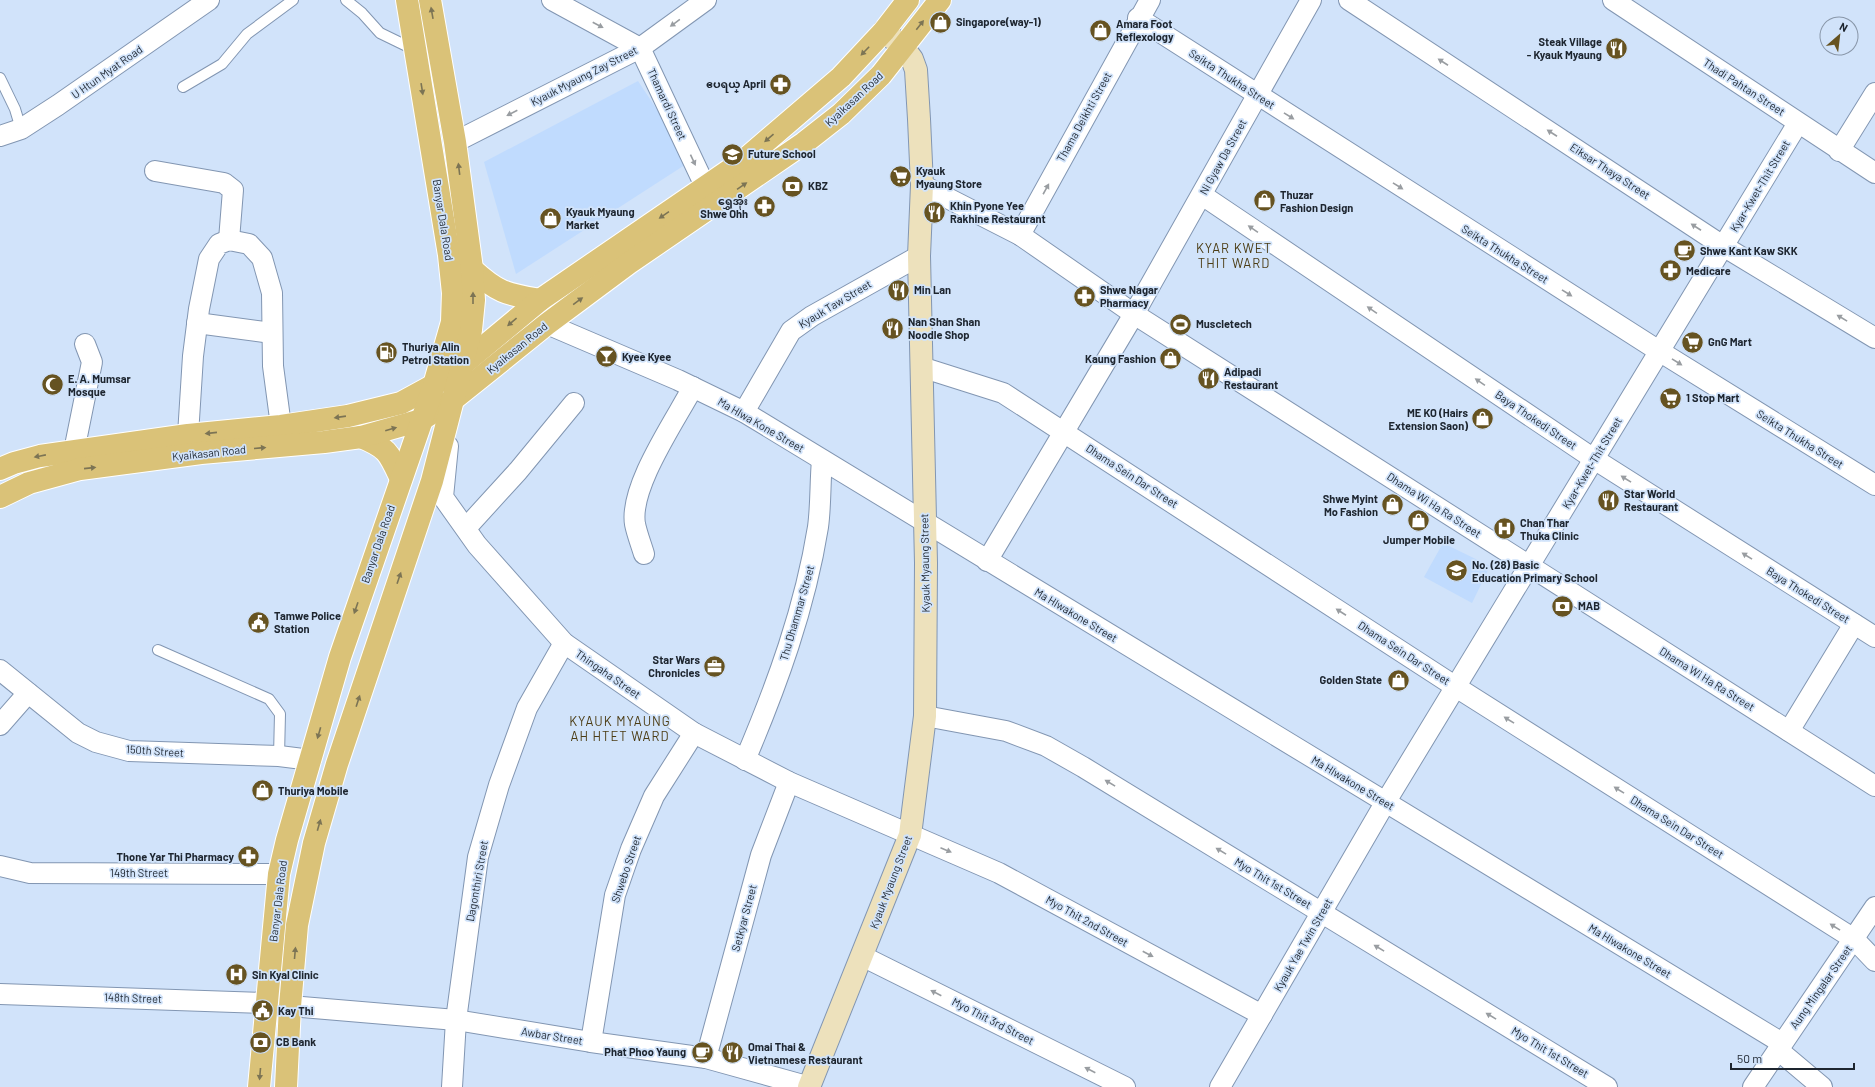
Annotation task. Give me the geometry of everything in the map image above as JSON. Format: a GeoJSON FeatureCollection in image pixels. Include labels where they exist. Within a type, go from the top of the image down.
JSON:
{"type":"FeatureCollection","features":[{"type":"Feature","properties":{"kind":"main road","name":"Banyar Dala Road"},"geometry":{"type":"LineString","coordinates":[[259,1087],[279,874],[287,840],[340,657],[434,385],[452,322],[453,293],[449,255],[407,0]]}},
{"type":"Feature","properties":{"kind":"main road","name":"Banyar Dala Road"},"geometry":{"type":"LineString","coordinates":[[286,1087],[290,1006],[297,925],[314,843],[337,764],[432,481],[455,398],[471,330],[474,300],[472,270],[455,142],[430,0]]}},
{"type":"Feature","properties":{"kind":"main road","name":"Kyaikasan Road"},"geometry":{"type":"LineString","coordinates":[[0,469],[14,463],[40,456],[188,435],[281,426],[348,416],[378,410],[400,403],[434,385],[540,300],[743,161],[835,82],[884,31],[908,0]]}},
{"type":"Feature","properties":{"kind":"main road","name":"Kyaikasan Road"},"geometry":{"type":"LineString","coordinates":[[1,493],[29,483],[80,469],[201,453],[324,442],[361,437],[421,420],[455,398],[547,324],[629,263],[804,143],[841,114],[881,75],[940,0]]}},
{"type":"Feature","properties":{"kind":"main road"},"geometry":{"type":"LineString","coordinates":[[427,123],[451,119]]}},
{"type":"Feature","properties":{"kind":"main road"},"geometry":{"type":"LineString","coordinates":[[472,270],[490,286],[509,295],[540,300]]}},
{"type":"Feature","properties":{"kind":"main road"},"geometry":{"type":"LineString","coordinates":[[361,437],[380,445],[391,456],[401,479]]}},
{"type":"Feature","properties":{"kind":"street","name":"U Htun Myat Road"},"geometry":{"type":"LineString","coordinates":[[0,136],[21,129],[94,81],[209,0]]}},
{"type":"Feature","properties":{"kind":"street"},"geometry":{"type":"LineString","coordinates":[[552,0],[579,6],[640,48]]}},
{"type":"Feature","properties":{"kind":"street","name":"Kyauk Myaung Zay Street"},"geometry":{"type":"LineString","coordinates":[[455,142],[640,48],[706,0]]}},
{"type":"Feature","properties":{"kind":"street","name":"Thama Deikhti Street"},"geometry":{"type":"LineString","coordinates":[[1020,236],[1138,18],[1150,0]]}},
{"type":"Feature","properties":{"kind":"street","name":"Ni Gyaw Da Street"},"geometry":{"type":"LineString","coordinates":[[987,561],[1134,314],[1311,0]]}},
{"type":"Feature","properties":{"kind":"street","name":"Eiksar Thaya Street"},"geometry":{"type":"LineString","coordinates":[[1349,0],[1723,246],[1875,338]]}},
{"type":"Feature","properties":{"kind":"street","name":"Thadi Pahtan Street"},"geometry":{"type":"LineString","coordinates":[[1613,0],[1875,174]]}},
{"type":"Feature","properties":{"kind":"street","name":"Seikta Thukha Street"},"geometry":{"type":"LineString","coordinates":[[1138,18],[1257,96],[1659,351],[1875,485]]}},
{"type":"Feature","properties":{"kind":"street","name":"Kyauk Myaung Street"},"geometry":{"type":"LineString","coordinates":[[809,1087],[910,835],[925,716],[926,563],[919,256],[922,185],[916,70],[912,59],[903,47],[884,31]]}},
{"type":"Feature","properties":{"kind":"street","name":"Thamardi Street"},"geometry":{"type":"LineString","coordinates":[[640,48],[705,186]]}},
{"type":"Feature","properties":{"kind":"street"},"geometry":{"type":"LineString","coordinates":[[1839,151],[1875,93]]}},
{"type":"Feature","properties":{"kind":"street","name":"Kyar-Kwet-Thit Street"},"geometry":{"type":"LineString","coordinates":[[1385,803],[1798,123]]}},
{"type":"Feature","properties":{"kind":"street"},"geometry":{"type":"LineString","coordinates":[[155,171],[224,183],[233,190],[229,240]]}},
{"type":"Feature","properties":{"kind":"street","name":"Dhama Wi Ha Ra Street"},"geometry":{"type":"LineString","coordinates":[[922,185],[1020,236],[1134,314],[1875,786]]}},
{"type":"Feature","properties":{"kind":"street","name":"Baya Thokedi Street"},"geometry":{"type":"LineString","coordinates":[[1202,195],[1594,459],[1875,636]]}},
{"type":"Feature","properties":{"kind":"street"},"geometry":{"type":"LineString","coordinates":[[188,435],[193,356],[197,323],[209,260],[219,244],[229,240],[249,244],[262,258],[272,293],[273,366],[281,426]]}},
{"type":"Feature","properties":{"kind":"street","name":"Kyauk Taw Street"},"geometry":{"type":"LineString","coordinates":[[744,412],[791,331],[812,316],[919,256]]}},
{"type":"Feature","properties":{"kind":"street"},"geometry":{"type":"LineString","coordinates":[[197,323],[272,333]]}},
{"type":"Feature","properties":{"kind":"street","name":"Ma Hlwa Kone Street"},"geometry":{"type":"LineString","coordinates":[[547,324],[744,412],[924,521]]}},
{"type":"Feature","properties":{"kind":"street"},"geometry":{"type":"LineString","coordinates":[[74,451],[92,362],[85,344]]}},
{"type":"Feature","properties":{"kind":"street","name":"Dhama Sein Dar Street"},"geometry":{"type":"LineString","coordinates":[[921,367],[1003,393],[1456,687],[1854,939],[1875,961]]}},
{"type":"Feature","properties":{"kind":"street"},"geometry":{"type":"LineString","coordinates":[[644,554],[635,524],[637,496],[651,462],[693,388]]}},
{"type":"Feature","properties":{"kind":"street","name":"Thingaha Street"},"geometry":{"type":"LineString","coordinates":[[455,398],[448,443],[444,497],[477,545],[564,643],[694,733],[789,782],[910,835]]}},
{"type":"Feature","properties":{"kind":"street"},"geometry":{"type":"LineString","coordinates":[[466,528],[518,471],[574,403]]}},
{"type":"Feature","properties":{"kind":"street","name":"Thu Dhammar Street"},"geometry":{"type":"LineString","coordinates":[[745,760],[788,650],[809,578],[818,525],[822,460]]}},
{"type":"Feature","properties":{"kind":"street","name":"Ma Hlwakone Street"},"geometry":{"type":"LineString","coordinates":[[924,521],[1780,1046],[1822,1087]]}},
{"type":"Feature","properties":{"kind":"street"},"geometry":{"type":"LineString","coordinates":[[1788,731],[1854,624]]}},
{"type":"Feature","properties":{"kind":"street","name":"Dagonthiri Street"},"geometry":{"type":"LineString","coordinates":[[452,1087],[456,1020],[478,857],[499,785],[527,708],[564,643]]}},
{"type":"Feature","properties":{"kind":"street","name":"150th Street"},"geometry":{"type":"LineString","coordinates":[[0,670],[78,733],[96,742],[129,751],[279,756],[311,760]]}},
{"type":"Feature","properties":{"kind":"street"},"geometry":{"type":"LineString","coordinates":[[0,725],[28,693]]}},
{"type":"Feature","properties":{"kind":"street","name":"Myo Thit 1st Street"},"geometry":{"type":"LineString","coordinates":[[925,716],[1006,731],[1046,746],[1322,913],[1594,1084]]}},
{"type":"Feature","properties":{"kind":"street","name":"Shwebo Street"},"geometry":{"type":"LineString","coordinates":[[591,1042],[615,895],[631,849],[654,796],[694,733]]}},
{"type":"Feature","properties":{"kind":"street","name":"Setkyar Street"},"geometry":{"type":"LineString","coordinates":[[706,1058],[761,855],[789,782]]}},
{"type":"Feature","properties":{"kind":"street","name":"Kyauk Yae Twin Street"},"geometry":{"type":"LineString","coordinates":[[1220,1087],[1385,803]]}},
{"type":"Feature","properties":{"kind":"street","name":"Myo Thit 2nd Street"},"geometry":{"type":"LineString","coordinates":[[910,835],[999,873],[1262,1016]]}},
{"type":"Feature","properties":{"kind":"street","name":"149th Street"},"geometry":{"type":"LineString","coordinates":[[0,866],[30,873],[279,874]]}},
{"type":"Feature","properties":{"kind":"street","name":"Aung Mingalar Street"},"geometry":{"type":"LineString","coordinates":[[1753,1087],[1875,907]]}},
{"type":"Feature","properties":{"kind":"street","name":"Myo Thit 3rd Street"},"geometry":{"type":"LineString","coordinates":[[862,956],[1125,1087]]}},
{"type":"Feature","properties":{"kind":"street","name":"148th Street"},"geometry":{"type":"LineString","coordinates":[[0,994],[266,1003]]}},
{"type":"Feature","properties":{"kind":"street","name":"Awbar Street"},"geometry":{"type":"LineString","coordinates":[[290,1006],[456,1020],[591,1042],[706,1058],[809,1087]]}},
{"type":"Feature","properties":{"kind":"lane"},"geometry":{"type":"LineString","coordinates":[[184,87],[222,64],[247,34],[293,0]]}},
{"type":"Feature","properties":{"kind":"lane"},"geometry":{"type":"LineString","coordinates":[[346,0],[362,13],[380,33],[415,50],[438,47]]}},
{"type":"Feature","properties":{"kind":"lane"},"geometry":{"type":"LineString","coordinates":[[0,78],[15,109],[21,129]]}},
{"type":"Feature","properties":{"kind":"lane"},"geometry":{"type":"LineString","coordinates":[[158,650],[269,699],[280,714],[279,756]]}},
{"type":"Feature","properties":{"kind":"shaded area","name":"Kyauk Myaung Market"},"geometry":{"type":"Polygon","coordinates":[[[638,81],[691,161],[516,274],[484,162],[638,81]]]}},
{"type":"Feature","properties":{"kind":"shaded area","name":"No. (28) Basic Education Primary School"},"geometry":{"type":"Polygon","coordinates":[[[1443,543],[1490,566],[1472,603],[1424,577],[1443,543]]]}},
{"type":"Feature","properties":{"kind":"place","name":"Singapore(way-1)"},"geometry":{"type":"Point","coordinates":[941,22]}},
{"type":"Feature","properties":{"kind":"place","name":"Amara Foot Reflexology"},"geometry":{"type":"Point","coordinates":[1100,30]}},
{"type":"Feature","properties":{"kind":"place","name":"Steak Village - Kyauk Myaung"},"geometry":{"type":"Point","coordinates":[1617,48]}},
{"type":"Feature","properties":{"kind":"place","name":"ဧပရယ္ April"},"geometry":{"type":"Point","coordinates":[781,84]}},
{"type":"Feature","properties":{"kind":"place","name":"Future School"},"geometry":{"type":"Point","coordinates":[733,154]}},
{"type":"Feature","properties":{"kind":"place","name":"Kyauk Myaung Store"},"geometry":{"type":"Point","coordinates":[901,177]}},
{"type":"Feature","properties":{"kind":"place","name":"KBZ"},"geometry":{"type":"Point","coordinates":[792,186]}},
{"type":"Feature","properties":{"kind":"place","name":"Thuzar Fashion Design"},"geometry":{"type":"Point","coordinates":[1265,201]}},
{"type":"Feature","properties":{"kind":"place","name":"ရွှေအိုး Shwe Ohh"},"geometry":{"type":"Point","coordinates":[764,207]}},
{"type":"Feature","properties":{"kind":"place","name":"Khin Pyone Yee Rakhine Restaurant"},"geometry":{"type":"Point","coordinates":[934,212]}},
{"type":"Feature","properties":{"kind":"place","name":"Kyauk Myaung Market"},"geometry":{"type":"Point","coordinates":[551,218]}},
{"type":"Feature","properties":{"kind":"place","name":"Shwe Kant Kaw SKK"},"geometry":{"type":"Point","coordinates":[1684,251]}},
{"type":"Feature","properties":{"kind":"place","name":"Medicare"},"geometry":{"type":"Point","coordinates":[1670,271]}},
{"type":"Feature","properties":{"kind":"place","name":"Min Lan"},"geometry":{"type":"Point","coordinates":[899,290]}},
{"type":"Feature","properties":{"kind":"place","name":"Shwe Nagar Pharmacy"},"geometry":{"type":"Point","coordinates":[1085,296]}},
{"type":"Feature","properties":{"kind":"place","name":"Muscletech"},"geometry":{"type":"Point","coordinates":[1180,324]}},
{"type":"Feature","properties":{"kind":"place","name":"Nan Shan Shan Noodle Shop"},"geometry":{"type":"Point","coordinates":[893,328]}},
{"type":"Feature","properties":{"kind":"place","name":"GnG Mart"},"geometry":{"type":"Point","coordinates":[1692,342]}},
{"type":"Feature","properties":{"kind":"place","name":"Thuriya Alin Petrol Station"},"geometry":{"type":"Point","coordinates":[387,353]}},
{"type":"Feature","properties":{"kind":"place","name":"Kyee Kyee"},"geometry":{"type":"Point","coordinates":[606,357]}},
{"type":"Feature","properties":{"kind":"place","name":"Kaung Fashion"},"geometry":{"type":"Point","coordinates":[1171,359]}},
{"type":"Feature","properties":{"kind":"place","name":"Adipadi Restaurant"},"geometry":{"type":"Point","coordinates":[1208,378]}},
{"type":"Feature","properties":{"kind":"place","name":"E. A. Mumsar Mosque"},"geometry":{"type":"Point","coordinates":[53,385]}},
{"type":"Feature","properties":{"kind":"place","name":"1 Stop Mart"},"geometry":{"type":"Point","coordinates":[1671,398]}},
{"type":"Feature","properties":{"kind":"place","name":"ME KO (Hairs Extension Saon)"},"geometry":{"type":"Point","coordinates":[1483,419]}},
{"type":"Feature","properties":{"kind":"place","name":"Star World Restaurant"},"geometry":{"type":"Point","coordinates":[1609,500]}},
{"type":"Feature","properties":{"kind":"place","name":"Shwe Myint Mo Fashion"},"geometry":{"type":"Point","coordinates":[1393,505]}},
{"type":"Feature","properties":{"kind":"place","name":"Jumper Mobile"},"geometry":{"type":"Point","coordinates":[1419,520]}},
{"type":"Feature","properties":{"kind":"place","name":"Chan Thar Thuka Clinic"},"geometry":{"type":"Point","coordinates":[1505,529]}},
{"type":"Feature","properties":{"kind":"place","name":"No. (28) Basic Education Primary School"},"geometry":{"type":"Point","coordinates":[1457,571]}},
{"type":"Feature","properties":{"kind":"place","name":"MAB"},"geometry":{"type":"Point","coordinates":[1563,606]}},
{"type":"Feature","properties":{"kind":"place","name":"Tamwe Police Station"},"geometry":{"type":"Point","coordinates":[258,622]}},
{"type":"Feature","properties":{"kind":"place","name":"Star Wars Chronicles"},"geometry":{"type":"Point","coordinates":[715,666]}},
{"type":"Feature","properties":{"kind":"place","name":"Golden State"},"geometry":{"type":"Point","coordinates":[1398,680]}},
{"type":"Feature","properties":{"kind":"place","name":"Thuriya Mobile"},"geometry":{"type":"Point","coordinates":[263,791]}},
{"type":"Feature","properties":{"kind":"place","name":"Thone Yar Thi Pharmacy"},"geometry":{"type":"Point","coordinates":[249,857]}},
{"type":"Feature","properties":{"kind":"place","name":"Sin Kyal Clinic"},"geometry":{"type":"Point","coordinates":[236,975]}},
{"type":"Feature","properties":{"kind":"place","name":"Kay Thi"},"geometry":{"type":"Point","coordinates":[262,1011]}},
{"type":"Feature","properties":{"kind":"place","name":"CB Bank"},"geometry":{"type":"Point","coordinates":[260,1042]}},
{"type":"Feature","properties":{"kind":"place","name":"Phat Phoo Yaung"},"geometry":{"type":"Point","coordinates":[702,1052]}},
{"type":"Feature","properties":{"kind":"place","name":"Omai Thai & Vietnamese Restaurant"},"geometry":{"type":"Point","coordinates":[732,1053]}},
{"type":"Feature","properties":{"kind":"district","name":"KYAR KWET THIT WARD"},"geometry":{"type":"Point","coordinates":[1234,256]}},
{"type":"Feature","properties":{"kind":"district","name":"KYAUK MYAUNG AH HTET WARD"},"geometry":{"type":"Point","coordinates":[620,728]}}]}
